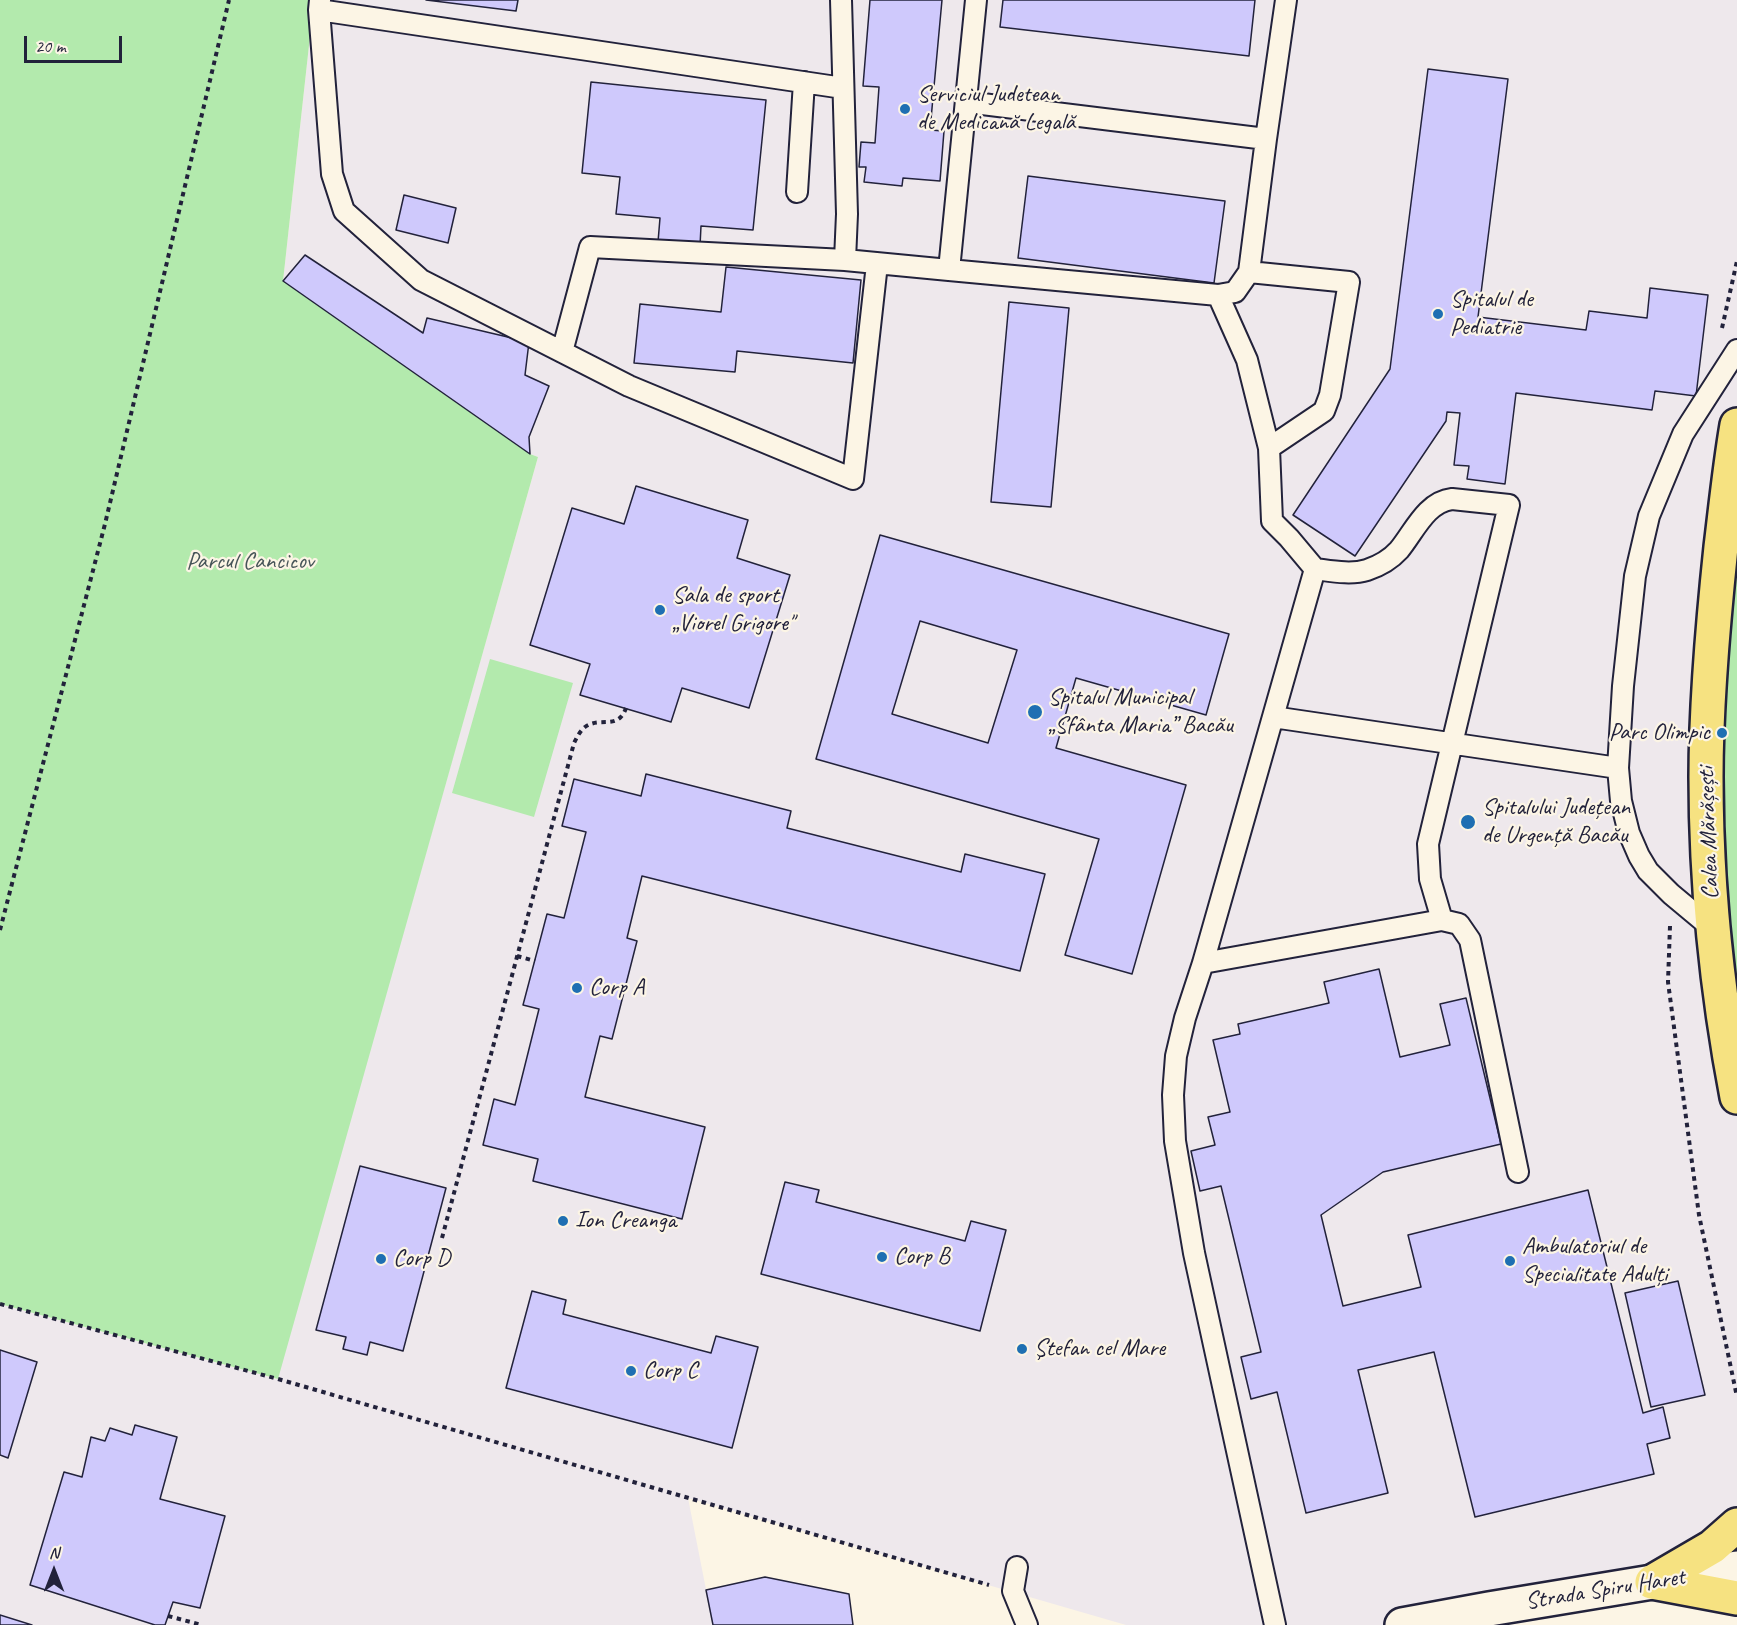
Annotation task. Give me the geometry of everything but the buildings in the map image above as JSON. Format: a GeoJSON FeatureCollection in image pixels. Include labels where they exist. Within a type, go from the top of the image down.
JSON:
{"type":"FeatureCollection","features":[{"type":"Feature","properties":{"kind":"main road","name":"Calea Mărășești"},"geometry":{"type":"LineString","coordinates":[[1737,425],[1716,594],[1709,688],[1706,778],[1713,929],[1721,1004],[1737,1097]]}},
{"type":"Feature","properties":{"kind":"main road"},"geometry":{"type":"LineString","coordinates":[[1652,1582],[1712,1547],[1737,1525]]}},
{"type":"Feature","properties":{"kind":"main road"},"geometry":{"type":"LineString","coordinates":[[1652,1582],[1737,1598]]}},
{"type":"Feature","properties":{"kind":"street","name":"Strada Spiru Haret"},"geometry":{"type":"LineString","coordinates":[[1402,1625],[1737,1568]]}},
{"type":"Feature","properties":{"kind":"lane"},"geometry":{"type":"LineString","coordinates":[[841,0],[847,214],[845,260]]}},
{"type":"Feature","properties":{"kind":"lane"},"geometry":{"type":"LineString","coordinates":[[949,270],[976,0]]}},
{"type":"Feature","properties":{"kind":"lane"},"geometry":{"type":"LineString","coordinates":[[562,352],[590,247],[845,260],[1218,295],[1235,292],[1249,272],[1286,0]]}},
{"type":"Feature","properties":{"kind":"lane"},"geometry":{"type":"LineString","coordinates":[[843,88],[320,5],[332,174],[344,210],[421,280],[629,386],[853,479],[878,264]]}},
{"type":"Feature","properties":{"kind":"lane"},"geometry":{"type":"LineString","coordinates":[[797,192],[804,82]]}},
{"type":"Feature","properties":{"kind":"lane"},"geometry":{"type":"LineString","coordinates":[[966,102],[1266,139]]}},
{"type":"Feature","properties":{"kind":"lane"},"geometry":{"type":"LineString","coordinates":[[1249,272],[1349,282],[1330,394],[1324,411],[1269,448]]}},
{"type":"Feature","properties":{"kind":"lane"},"geometry":{"type":"LineString","coordinates":[[1218,295],[1247,360],[1269,448],[1272,521],[1315,569],[1341,572],[1365,571],[1383,563],[1398,552],[1426,513],[1443,500],[1509,505],[1428,844],[1430,879],[1442,920]]}},
{"type":"Feature","properties":{"kind":"lane"},"geometry":{"type":"LineString","coordinates":[[1713,929],[1671,894],[1648,871],[1639,856],[1629,833],[1621,801],[1618,768],[1623,686],[1635,576],[1649,516],[1683,434],[1737,350]]}},
{"type":"Feature","properties":{"kind":"lane"},"geometry":{"type":"LineString","coordinates":[[1275,1625],[1194,1252],[1174,1141],[1173,1095],[1176,1056],[1185,1018],[1203,963],[1315,569]]}},
{"type":"Feature","properties":{"kind":"lane"},"geometry":{"type":"LineString","coordinates":[[1273,717],[1618,768]]}},
{"type":"Feature","properties":{"kind":"lane"},"geometry":{"type":"LineString","coordinates":[[1203,963],[1442,920],[1459,924],[1470,940],[1518,1172]]}},
{"type":"Feature","properties":{"kind":"lane"},"geometry":{"type":"LineString","coordinates":[[1017,1567],[1013,1591],[1027,1625]]}},
{"type":"Feature","properties":{"kind":"path"},"geometry":{"type":"LineString","coordinates":[[0,930],[105,524],[229,0]]}},
{"type":"Feature","properties":{"kind":"path"},"geometry":{"type":"LineString","coordinates":[[442,1238],[574,743],[584,728],[594,723],[615,721],[624,715],[626,708]]}},
{"type":"Feature","properties":{"kind":"path"},"geometry":{"type":"LineString","coordinates":[[517,956],[535,961]]}},
{"type":"Feature","properties":{"kind":"path"},"geometry":{"type":"LineString","coordinates":[[0,1304],[278,1379],[1013,1591]]}},
{"type":"Feature","properties":{"kind":"path"},"geometry":{"type":"LineString","coordinates":[[168,1616],[202,1625]]}},
{"type":"Feature","properties":{"kind":"shaded area"},"geometry":{"type":"Polygon","coordinates":[[[314,0],[1737,0],[1737,1568],[1402,1625],[1126,1625],[688,1498],[713,1625],[0,1625],[0,1304],[277,1379],[538,457],[530,454],[283,281],[314,0]]]}},
{"type":"Feature","properties":{"kind":"green space","name":"Parcul Cancicov"},"geometry":{"type":"Polygon","coordinates":[[[0,0],[314,0],[283,281],[530,454],[538,457],[278,1379],[0,1304],[0,0]]]}},
{"type":"Feature","properties":{"kind":"green space","name":"Parc Olimpic"},"geometry":{"type":"Polygon","coordinates":[[[1737,425],[1737,1096],[1713,929],[1737,425]]]}},
{"type":"Feature","properties":{"kind":"green space"},"geometry":{"type":"Polygon","coordinates":[[[490,659],[573,683],[534,817],[452,793],[490,659]]]}},
{"type":"Feature","properties":{"kind":"place","name":"Serviciul Judetean de Medicană Legală"},"geometry":{"type":"Point","coordinates":[905,109]}},
{"type":"Feature","properties":{"kind":"place","name":"Spitalul de Pediatrie"},"geometry":{"type":"Point","coordinates":[1438,314]}},
{"type":"Feature","properties":{"kind":"place","name":"Sala de sport „Viorel Grigore\""},"geometry":{"type":"Point","coordinates":[660,610]}},
{"type":"Feature","properties":{"kind":"place","name":"Spitalul Municipal „Sfânta Maria” Bacău"},"geometry":{"type":"Point","coordinates":[1035,712]}},
{"type":"Feature","properties":{"kind":"place","name":"Parc Olimpic"},"geometry":{"type":"Point","coordinates":[1722,733]}},
{"type":"Feature","properties":{"kind":"place","name":"Spitalului Județean de Urgență Bacău"},"geometry":{"type":"Point","coordinates":[1468,822]}},
{"type":"Feature","properties":{"kind":"place","name":"Corp A"},"geometry":{"type":"Point","coordinates":[577,988]}},
{"type":"Feature","properties":{"kind":"place","name":"Ion Creanga"},"geometry":{"type":"Point","coordinates":[563,1221]}},
{"type":"Feature","properties":{"kind":"place","name":"Corp B"},"geometry":{"type":"Point","coordinates":[882,1257]}},
{"type":"Feature","properties":{"kind":"place","name":"Corp D"},"geometry":{"type":"Point","coordinates":[381,1259]}},
{"type":"Feature","properties":{"kind":"place","name":"Ambulatoriul de Specialitate Adulți"},"geometry":{"type":"Point","coordinates":[1510,1261]}},
{"type":"Feature","properties":{"kind":"place","name":"Ștefan cel Mare"},"geometry":{"type":"Point","coordinates":[1022,1349]}},
{"type":"Feature","properties":{"kind":"place","name":"Corp C"},"geometry":{"type":"Point","coordinates":[631,1371]}}]}
